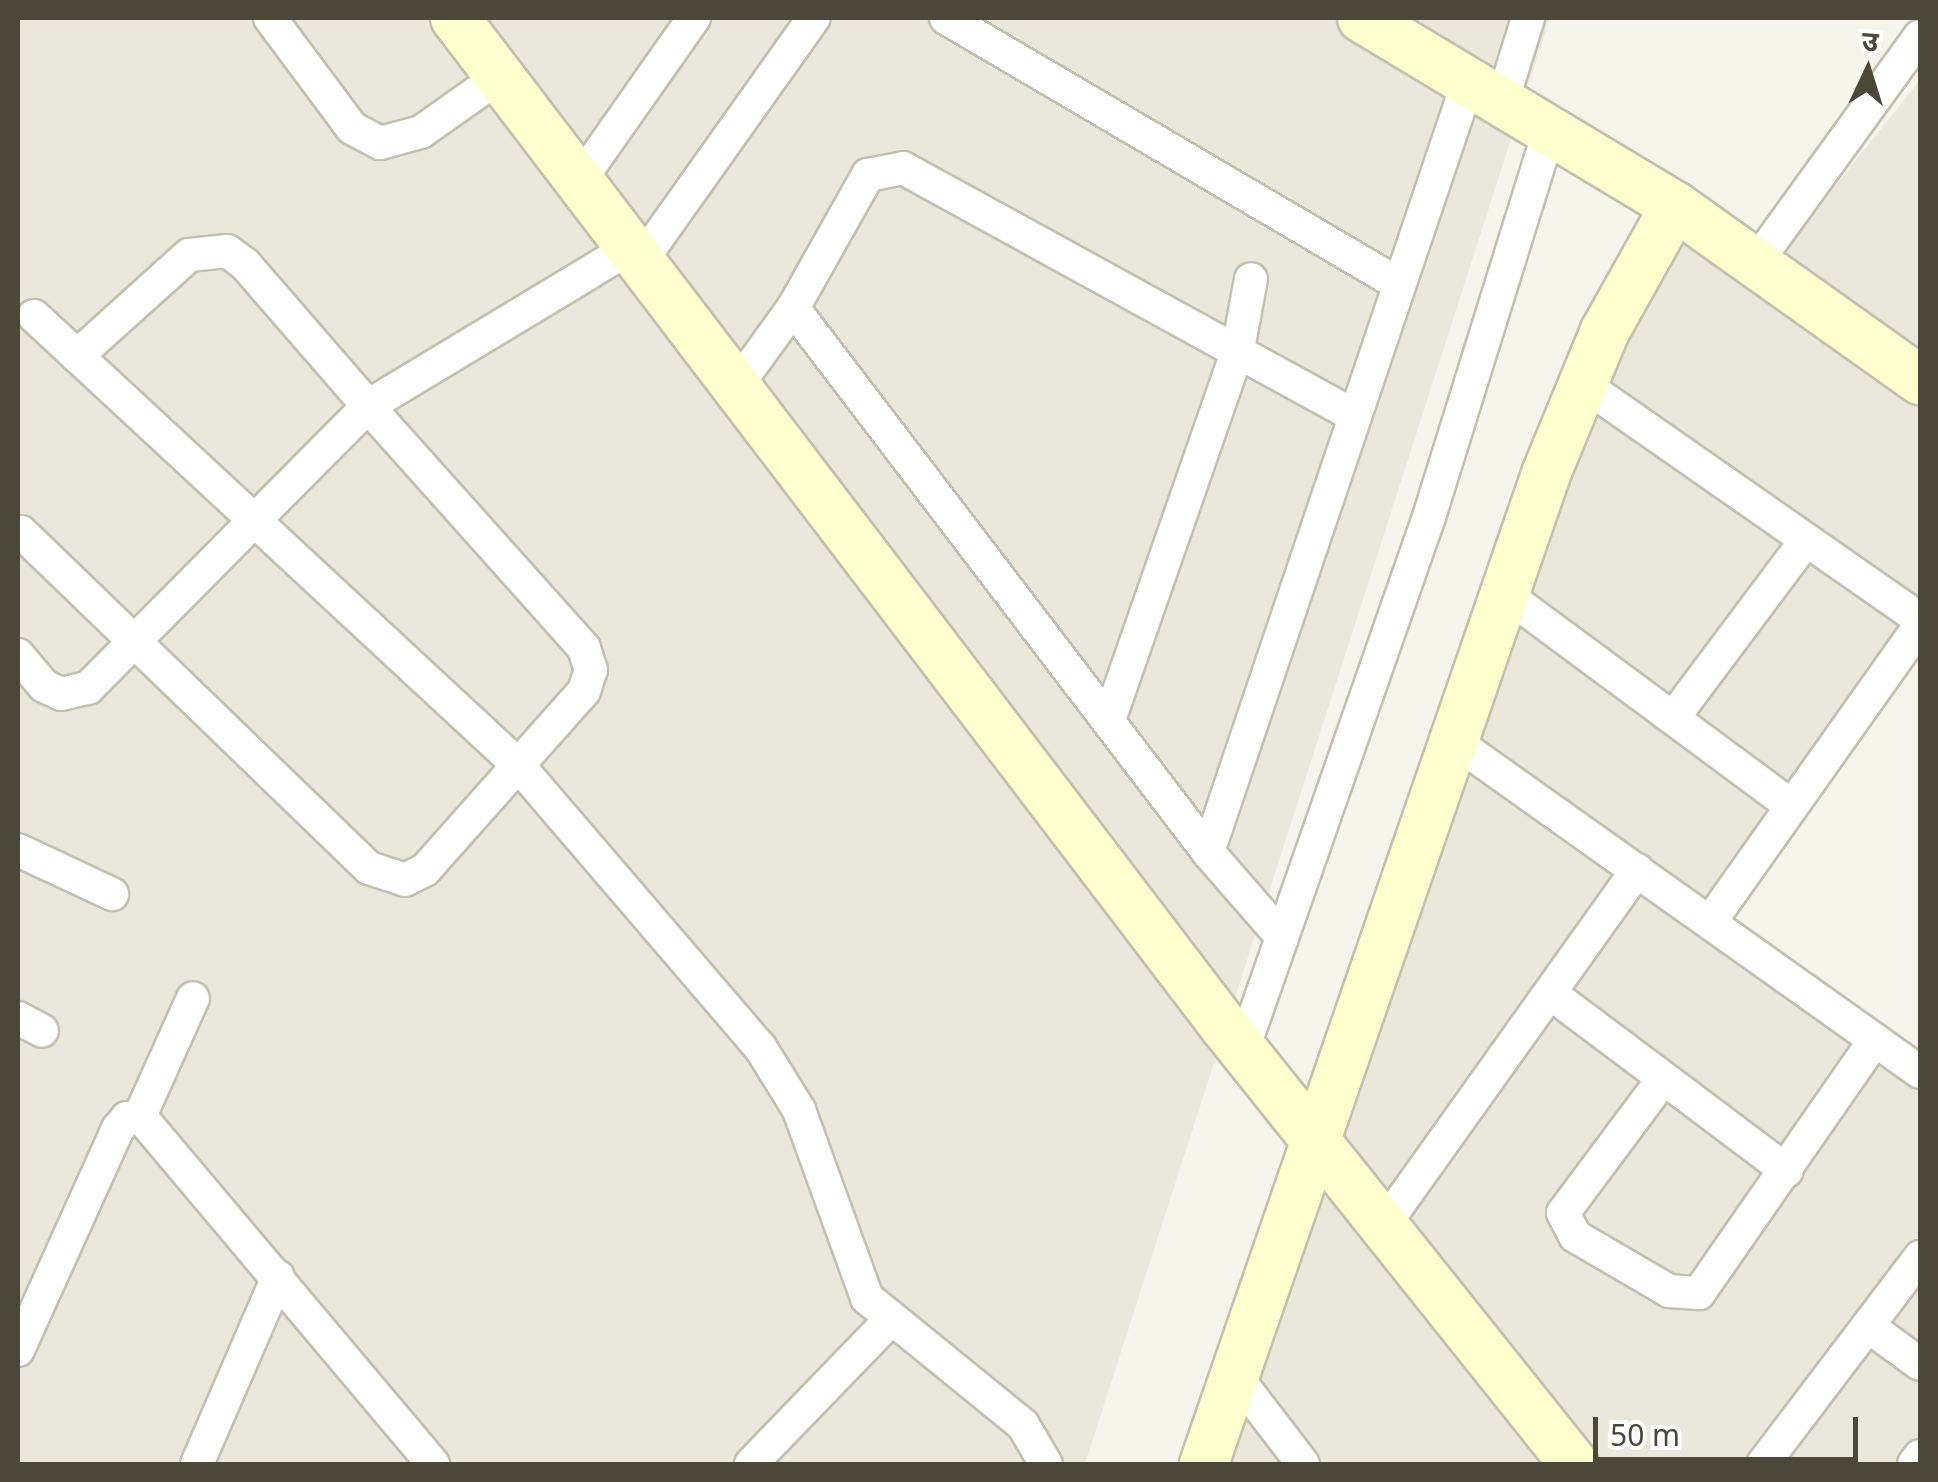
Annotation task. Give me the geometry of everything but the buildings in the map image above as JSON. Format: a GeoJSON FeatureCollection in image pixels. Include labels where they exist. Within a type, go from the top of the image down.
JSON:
{"type":"FeatureCollection","features":[{"type":"Feature","properties":{"kind":"street"},"geometry":{"type":"LineString","coordinates":[[270,18],[352,128],[380,144],[422,132],[500,76]]}},
{"type":"Feature","properties":{"kind":"street"},"geometry":{"type":"LineString","coordinates":[[454,18],[1274,1087],[1574,1464]]}},
{"type":"Feature","properties":{"kind":"street"},"geometry":{"type":"LineString","coordinates":[[580,180],[694,18]]}},
{"type":"Feature","properties":{"kind":"street"},"geometry":{"type":"LineString","coordinates":[[18,655],[44,686],[73,695],[368,406],[636,254],[814,18]]}},
{"type":"Feature","properties":{"kind":"street"},"geometry":{"type":"LineString","coordinates":[[946,18],[1397,283]]}},
{"type":"Feature","properties":{"kind":"street"},"geometry":{"type":"LineString","coordinates":[[1362,18],[1675,206],[1920,380]]}},
{"type":"Feature","properties":{"kind":"street"},"geometry":{"type":"LineString","coordinates":[[1208,852],[1397,283],[1485,92],[1528,18]]}},
{"type":"Feature","properties":{"kind":"street"},"geometry":{"type":"LineString","coordinates":[[1755,264],[1920,36]]}},
{"type":"Feature","properties":{"kind":"street"},"geometry":{"type":"LineString","coordinates":[[1204,1464],[1234,1374],[1274,1087],[1282,937],[1428,516],[1548,131]]}},
{"type":"Feature","properties":{"kind":"street"},"geometry":{"type":"LineString","coordinates":[[738,384],[793,308],[868,174],[903,168],[1353,415]]}},
{"type":"Feature","properties":{"kind":"street"},"geometry":{"type":"LineString","coordinates":[[1274,1087],[1454,742],[1583,384],[1675,206]]}},
{"type":"Feature","properties":{"kind":"street"},"geometry":{"type":"LineString","coordinates":[[21,532],[370,868],[389,879],[425,870],[584,690],[591,670],[584,648],[245,264],[226,251],[189,255],[77,356]]}},
{"type":"Feature","properties":{"kind":"street"},"geometry":{"type":"LineString","coordinates":[[1109,720],[1238,349],[1251,280]]}},
{"type":"Feature","properties":{"kind":"street"},"geometry":{"type":"LineString","coordinates":[[793,308],[1208,852],[1282,937]]}},
{"type":"Feature","properties":{"kind":"street"},"geometry":{"type":"LineString","coordinates":[[34,316],[518,764],[760,1047],[799,1110],[867,1298],[888,1322],[1023,1426],[1046,1464]]}},
{"type":"Feature","properties":{"kind":"street"},"geometry":{"type":"LineString","coordinates":[[1583,384],[1920,622],[1710,922]]}},
{"type":"Feature","properties":{"kind":"street"},"geometry":{"type":"LineString","coordinates":[[1673,718],[1806,540]]}},
{"type":"Feature","properties":{"kind":"street"},"geometry":{"type":"LineString","coordinates":[[1505,594],[1792,806]]}},
{"type":"Feature","properties":{"kind":"street"},"geometry":{"type":"LineString","coordinates":[[1454,742],[1920,1072]]}},
{"type":"Feature","properties":{"kind":"street"},"geometry":{"type":"LineString","coordinates":[[18,850],[112,894]]}},
{"type":"Feature","properties":{"kind":"street"},"geometry":{"type":"LineString","coordinates":[[1384,1225],[1637,870]]}},
{"type":"Feature","properties":{"kind":"street"},"geometry":{"type":"LineString","coordinates":[[1550,994],[1787,1171]]}},
{"type":"Feature","properties":{"kind":"street"},"geometry":{"type":"LineString","coordinates":[[140,1116],[193,998]]}},
{"type":"Feature","properties":{"kind":"street"},"geometry":{"type":"LineString","coordinates":[[1664,1079],[1567,1199],[1563,1213],[1575,1236],[1669,1291],[1699,1293],[1876,1040]]}},
{"type":"Feature","properties":{"kind":"street"},"geometry":{"type":"LineString","coordinates":[[140,1116],[433,1464]]}},
{"type":"Feature","properties":{"kind":"street"},"geometry":{"type":"LineString","coordinates":[[18,1350],[118,1129],[128,1118],[140,1116]]}},
{"type":"Feature","properties":{"kind":"street"},"geometry":{"type":"LineString","coordinates":[[1763,1464],[1920,1257]]}},
{"type":"Feature","properties":{"kind":"street"},"geometry":{"type":"LineString","coordinates":[[197,1464],[278,1277]]}},
{"type":"Feature","properties":{"kind":"street"},"geometry":{"type":"LineString","coordinates":[[752,1464],[888,1322]]}},
{"type":"Feature","properties":{"kind":"street"},"geometry":{"type":"LineString","coordinates":[[1868,1326],[1920,1364]]}},
{"type":"Feature","properties":{"kind":"street"},"geometry":{"type":"LineString","coordinates":[[1234,1374],[1303,1464]]}},
{"type":"Feature","properties":{"kind":"street"},"geometry":{"type":"LineString","coordinates":[[1914,1464],[1920,1456]]}},
{"type":"Feature","properties":{"kind":"shaded area"},"geometry":{"type":"Polygon","coordinates":[[[18,18],[1550,18],[1085,1464],[18,1464],[18,18]]]}},
{"type":"Feature","properties":{"kind":"shaded area"},"geometry":{"type":"Polygon","coordinates":[[[1920,80],[1920,360],[1775,261],[1920,80]]]}},
{"type":"Feature","properties":{"kind":"shaded area"},"geometry":{"type":"Polygon","coordinates":[[[1683,228],[1920,393],[1920,609],[1694,919],[1920,1089],[1920,1464],[1214,1464],[1581,406],[1683,228]]]}}]}
